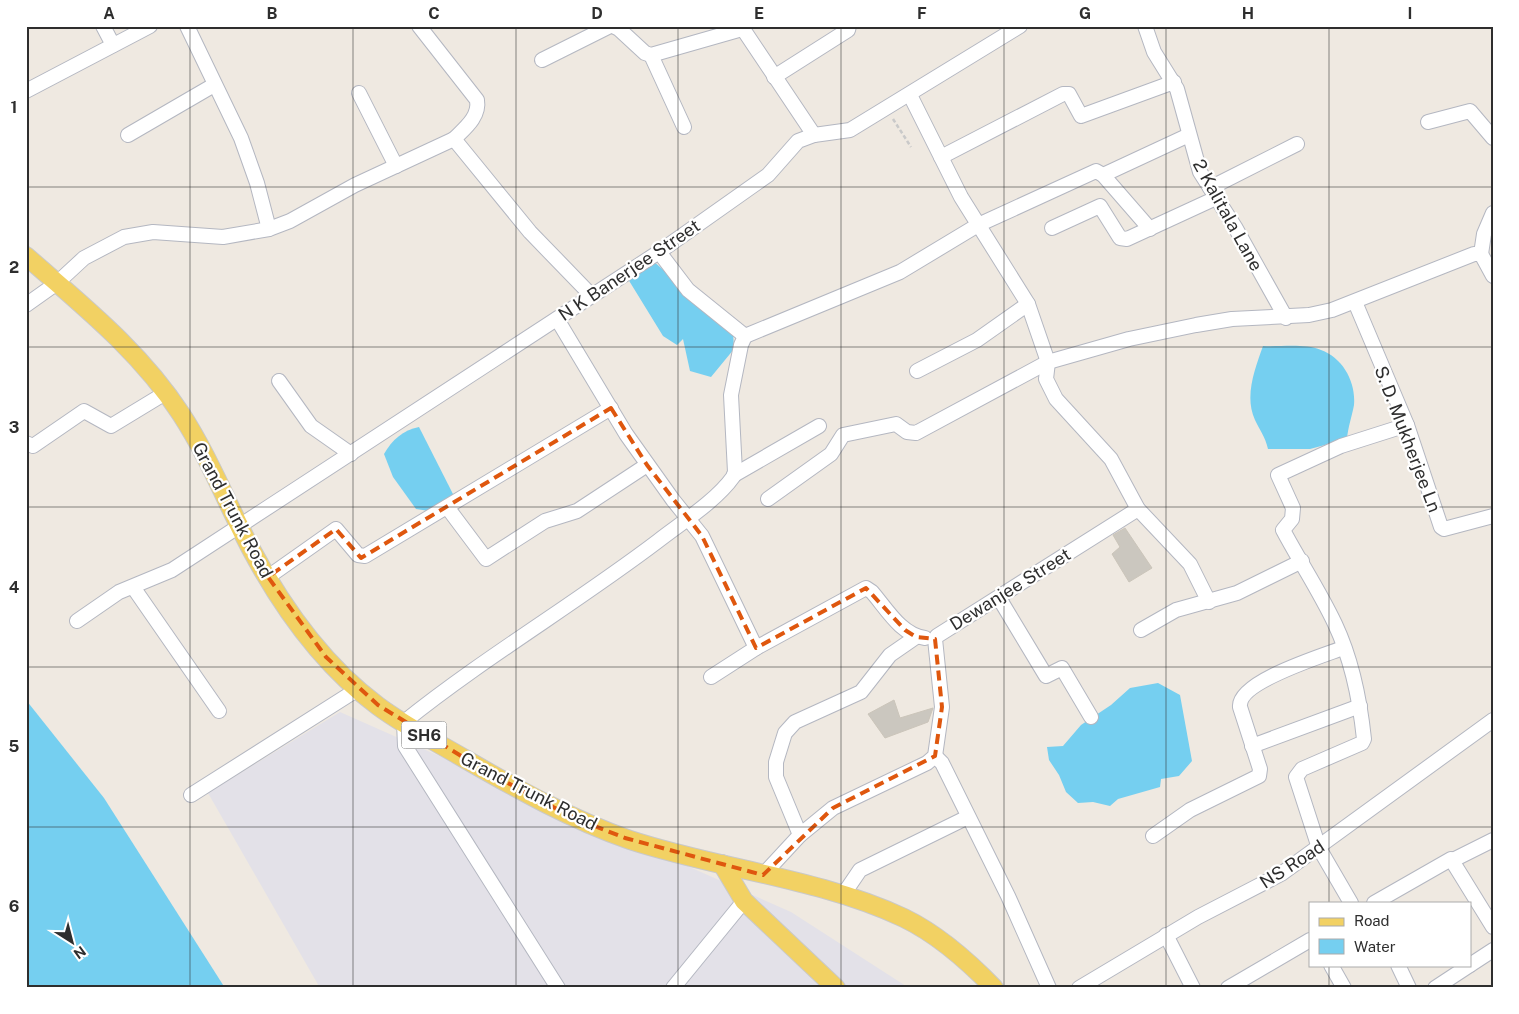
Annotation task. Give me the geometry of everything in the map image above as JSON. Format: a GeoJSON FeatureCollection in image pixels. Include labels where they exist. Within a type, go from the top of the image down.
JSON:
{"type":"FeatureCollection","features":[{"type":"Feature","properties":{"kind":"main road","name":"Grand Trunk Road"},"geometry":{"type":"LineString","coordinates":[[26,256],[123,342],[167,392],[216,474],[240,527],[268,577],[304,632],[358,689],[404,722],[489,773],[572,817],[658,849],[843,895],[906,919],[929,933],[974,968],[994,988]]}},
{"type":"Feature","properties":{"kind":"main road"},"geometry":{"type":"LineString","coordinates":[[722,864],[744,901],[836,988]]}},
{"type":"Feature","properties":{"kind":"street"},"geometry":{"type":"LineString","coordinates":[[104,26],[113,45]]}},
{"type":"Feature","properties":{"kind":"street"},"geometry":{"type":"LineString","coordinates":[[26,91],[150,26]]}},
{"type":"Feature","properties":{"kind":"street"},"geometry":{"type":"LineString","coordinates":[[187,26],[241,138],[257,183],[269,229]]}},
{"type":"Feature","properties":{"kind":"street"},"geometry":{"type":"LineString","coordinates":[[26,305],[57,283],[84,258],[124,237],[153,232],[223,237],[269,229],[454,139],[471,122],[476,113],[477,100],[419,26]]}},
{"type":"Feature","properties":{"kind":"street"},"geometry":{"type":"LineString","coordinates":[[542,60],[611,26],[619,29],[646,53],[651,55],[741,28],[814,135]]}},
{"type":"Feature","properties":{"kind":"street"},"geometry":{"type":"LineString","coordinates":[[774,77],[848,30],[849,26]]}},
{"type":"Feature","properties":{"kind":"street","name":"N K Banerjee Street"},"geometry":{"type":"LineString","coordinates":[[77,621],[119,592],[172,570],[240,527],[659,252],[768,175],[798,141],[814,135],[850,130],[1020,26]]}},
{"type":"Feature","properties":{"kind":"street","name":"2 Kalitala Lane"},"geometry":{"type":"LineString","coordinates":[[1145,26],[1154,52],[1174,82],[1200,172],[1286,318]]}},
{"type":"Feature","properties":{"kind":"street"},"geometry":{"type":"LineString","coordinates":[[651,55],[684,127]]}},
{"type":"Feature","properties":{"kind":"street"},"geometry":{"type":"LineString","coordinates":[[941,156],[1063,94],[1068,94],[1082,116],[1174,82]]}},
{"type":"Feature","properties":{"kind":"street"},"geometry":{"type":"LineString","coordinates":[[128,135],[214,84]]}},
{"type":"Feature","properties":{"kind":"street"},"geometry":{"type":"LineString","coordinates":[[359,94],[396,166]]}},
{"type":"Feature","properties":{"kind":"street"},"geometry":{"type":"LineString","coordinates":[[910,95],[961,198],[1028,304],[1048,362],[1046,379],[1061,407],[1114,464],[1138,509],[1190,564],[1210,602]]}},
{"type":"Feature","properties":{"kind":"street"},"geometry":{"type":"LineString","coordinates":[[1428,122],[1470,111],[1493,138]]}},
{"type":"Feature","properties":{"kind":"street"},"geometry":{"type":"LineString","coordinates":[[1103,175],[1189,135]]}},
{"type":"Feature","properties":{"kind":"street"},"geometry":{"type":"LineString","coordinates":[[454,139],[474,167],[536,239],[591,295]]}},
{"type":"Feature","properties":{"kind":"street"},"geometry":{"type":"LineString","coordinates":[[1052,228],[1100,206],[1122,239],[1127,240],[1150,229],[1297,144]]}},
{"type":"Feature","properties":{"kind":"street"},"geometry":{"type":"LineString","coordinates":[[734,475],[731,395],[741,345],[745,336],[900,272],[978,225],[1096,171],[1103,175],[1150,229]]}},
{"type":"Feature","properties":{"kind":"street"},"geometry":{"type":"LineString","coordinates":[[1493,213],[1484,234],[1480,254],[1493,276]]}},
{"type":"Feature","properties":{"kind":"street"},"geometry":{"type":"LineString","coordinates":[[659,252],[688,290],[745,336]]}},
{"type":"Feature","properties":{"kind":"street"},"geometry":{"type":"LineString","coordinates":[[768,499],[831,454],[843,434],[896,424],[908,432],[916,433],[1048,362],[1129,339],[1196,324],[1232,319],[1286,318],[1309,315],[1355,302],[1430,270],[1474,254],[1480,254]]}},
{"type":"Feature","properties":{"kind":"street","name":"S. D. Mukherjee Ln"},"geometry":{"type":"LineString","coordinates":[[1355,302],[1407,425],[1441,527],[1444,528],[1493,516]]}},
{"type":"Feature","properties":{"kind":"street"},"geometry":{"type":"LineString","coordinates":[[917,371],[977,340],[1028,304]]}},
{"type":"Feature","properties":{"kind":"street"},"geometry":{"type":"LineString","coordinates":[[557,319],[647,465],[702,536],[756,648]]}},
{"type":"Feature","properties":{"kind":"street"},"geometry":{"type":"LineString","coordinates":[[279,381],[311,426],[351,454]]}},
{"type":"Feature","properties":{"kind":"street"},"geometry":{"type":"LineString","coordinates":[[26,443],[34,446],[83,411],[111,426],[167,392]]}},
{"type":"Feature","properties":{"kind":"street"},"geometry":{"type":"LineString","coordinates":[[268,577],[334,530],[337,530],[358,555],[362,557],[611,408]]}},
{"type":"Feature","properties":{"kind":"street"},"geometry":{"type":"LineString","coordinates":[[1350,902],[1319,848],[1296,774],[1302,769],[1362,743],[1364,739],[1360,706],[1336,626],[1302,561],[1283,530],[1292,519],[1293,508],[1278,474],[1341,446],[1407,425]]}},
{"type":"Feature","properties":{"kind":"street"},"geometry":{"type":"LineString","coordinates":[[558,988],[406,746],[404,722],[448,687],[584,594],[688,518],[730,482],[734,475],[819,426]]}},
{"type":"Feature","properties":{"kind":"street"},"geometry":{"type":"LineString","coordinates":[[447,507],[486,559],[539,524],[577,511],[647,465]]}},
{"type":"Feature","properties":{"kind":"street","name":"Dewanjee Street"},"geometry":{"type":"LineString","coordinates":[[935,756],[942,707],[935,639],[940,633],[999,598],[1138,509]]}},
{"type":"Feature","properties":{"kind":"street"},"geometry":{"type":"LineString","coordinates":[[1141,630],[1176,610],[1210,602],[1247,588],[1302,561]]}},
{"type":"Feature","properties":{"kind":"street"},"geometry":{"type":"LineString","coordinates":[[133,587],[219,711]]}},
{"type":"Feature","properties":{"kind":"street"},"geometry":{"type":"LineString","coordinates":[[711,677],[756,648],[866,588],[872,592],[902,626],[916,637],[935,639]]}},
{"type":"Feature","properties":{"kind":"street"},"geometry":{"type":"LineString","coordinates":[[999,598],[1046,676],[1062,667],[1091,717]]}},
{"type":"Feature","properties":{"kind":"street"},"geometry":{"type":"LineString","coordinates":[[800,835],[776,777],[776,762],[785,733],[795,722],[861,692],[890,655],[916,637]]}},
{"type":"Feature","properties":{"kind":"street"},"geometry":{"type":"LineString","coordinates":[[1153,836],[1190,810],[1258,777],[1260,772],[1240,707],[1239,701],[1243,694],[1281,672],[1343,648]]}},
{"type":"Feature","properties":{"kind":"street"},"geometry":{"type":"LineString","coordinates":[[191,795],[358,689]]}},
{"type":"Feature","properties":{"kind":"street"},"geometry":{"type":"LineString","coordinates":[[1252,746],[1360,706]]}},
{"type":"Feature","properties":{"kind":"street","name":"NS Road"},"geometry":{"type":"LineString","coordinates":[[1079,988],[1166,935],[1281,874],[1493,720]]}},
{"type":"Feature","properties":{"kind":"street"},"geometry":{"type":"LineString","coordinates":[[763,875],[800,835],[832,808],[928,763],[935,756],[942,763],[1008,896],[1049,988]]}},
{"type":"Feature","properties":{"kind":"street"},"geometry":{"type":"LineString","coordinates":[[843,895],[860,870],[968,817]]}},
{"type":"Feature","properties":{"kind":"street"},"geometry":{"type":"LineString","coordinates":[[1376,902],[1449,859],[1453,860],[1493,840]]}},
{"type":"Feature","properties":{"kind":"street"},"geometry":{"type":"LineString","coordinates":[[1453,860],[1493,927]]}},
{"type":"Feature","properties":{"kind":"street"},"geometry":{"type":"LineString","coordinates":[[673,988],[744,901]]}},
{"type":"Feature","properties":{"kind":"street"},"geometry":{"type":"LineString","coordinates":[[1166,935],[1193,988]]}},
{"type":"Feature","properties":{"kind":"street"},"geometry":{"type":"LineString","coordinates":[[1228,988],[1309,941]]}},
{"type":"Feature","properties":{"kind":"street"},"geometry":{"type":"LineString","coordinates":[[1472,964],[1493,950]]}},
{"type":"Feature","properties":{"kind":"street"},"geometry":{"type":"LineString","coordinates":[[1332,966],[1344,988]]}},
{"type":"Feature","properties":{"kind":"street"},"geometry":{"type":"LineString","coordinates":[[1398,966],[1409,988]]}},
{"type":"Feature","properties":{"kind":"street"},"geometry":{"type":"LineString","coordinates":[[1435,988],[1468,966]]}},
{"type":"Feature","properties":{"kind":"path"},"geometry":{"type":"LineString","coordinates":[[887,109],[912,147]]}},
{"type":"Feature","properties":{"kind":"highlighted area"},"geometry":{"type":"Polygon","coordinates":[[[611,408],[647,465],[702,536],[756,648],[866,588],[905,630],[916,637],[935,639],[942,707],[935,756],[833,808],[763,875],[625,838],[572,817],[489,773],[378,705],[326,657],[268,577],[336,529],[361,558],[611,408]]]}},
{"type":"Feature","properties":{"kind":"shaded area"},"geometry":{"type":"Polygon","coordinates":[[[340,712],[791,912],[909,988],[320,988],[208,793],[340,712]]]}},
{"type":"Feature","properties":{"kind":"water"},"geometry":{"type":"Polygon","coordinates":[[[652,260],[733,331],[734,349],[711,377],[690,371],[683,339],[677,345],[663,336],[628,279],[652,260]]]}},
{"type":"Feature","properties":{"kind":"water"},"geometry":{"type":"Polygon","coordinates":[[[1263,346],[1314,348],[1329,354],[1342,365],[1350,380],[1354,396],[1347,439],[1310,449],[1268,449],[1255,420],[1250,402],[1252,383],[1263,346]]]}},
{"type":"Feature","properties":{"kind":"water"},"geometry":{"type":"Polygon","coordinates":[[[419,427],[455,498],[429,511],[416,509],[393,477],[384,454],[398,436],[419,427]]]}},
{"type":"Feature","properties":{"kind":"water"},"geometry":{"type":"Polygon","coordinates":[[[1158,683],[1180,695],[1192,761],[1179,776],[1161,779],[1160,787],[1118,799],[1110,806],[1093,802],[1078,803],[1066,792],[1059,775],[1049,760],[1047,747],[1063,746],[1081,725],[1111,705],[1130,688],[1158,683]]]}},
{"type":"Feature","properties":{"kind":"water"},"geometry":{"type":"Polygon","coordinates":[[[26,700],[104,798],[225,988],[26,988],[26,700]]]}},
{"type":"Feature","properties":{"kind":"building"},"geometry":{"type":"Polygon","coordinates":[[[1125,528],[1152,568],[1129,582],[1112,554],[1120,547],[1113,535],[1125,528]]]}},
{"type":"Feature","properties":{"kind":"building"},"geometry":{"type":"Polygon","coordinates":[[[894,700],[900,718],[933,708],[928,722],[885,738],[868,714],[894,700]]]}}]}
